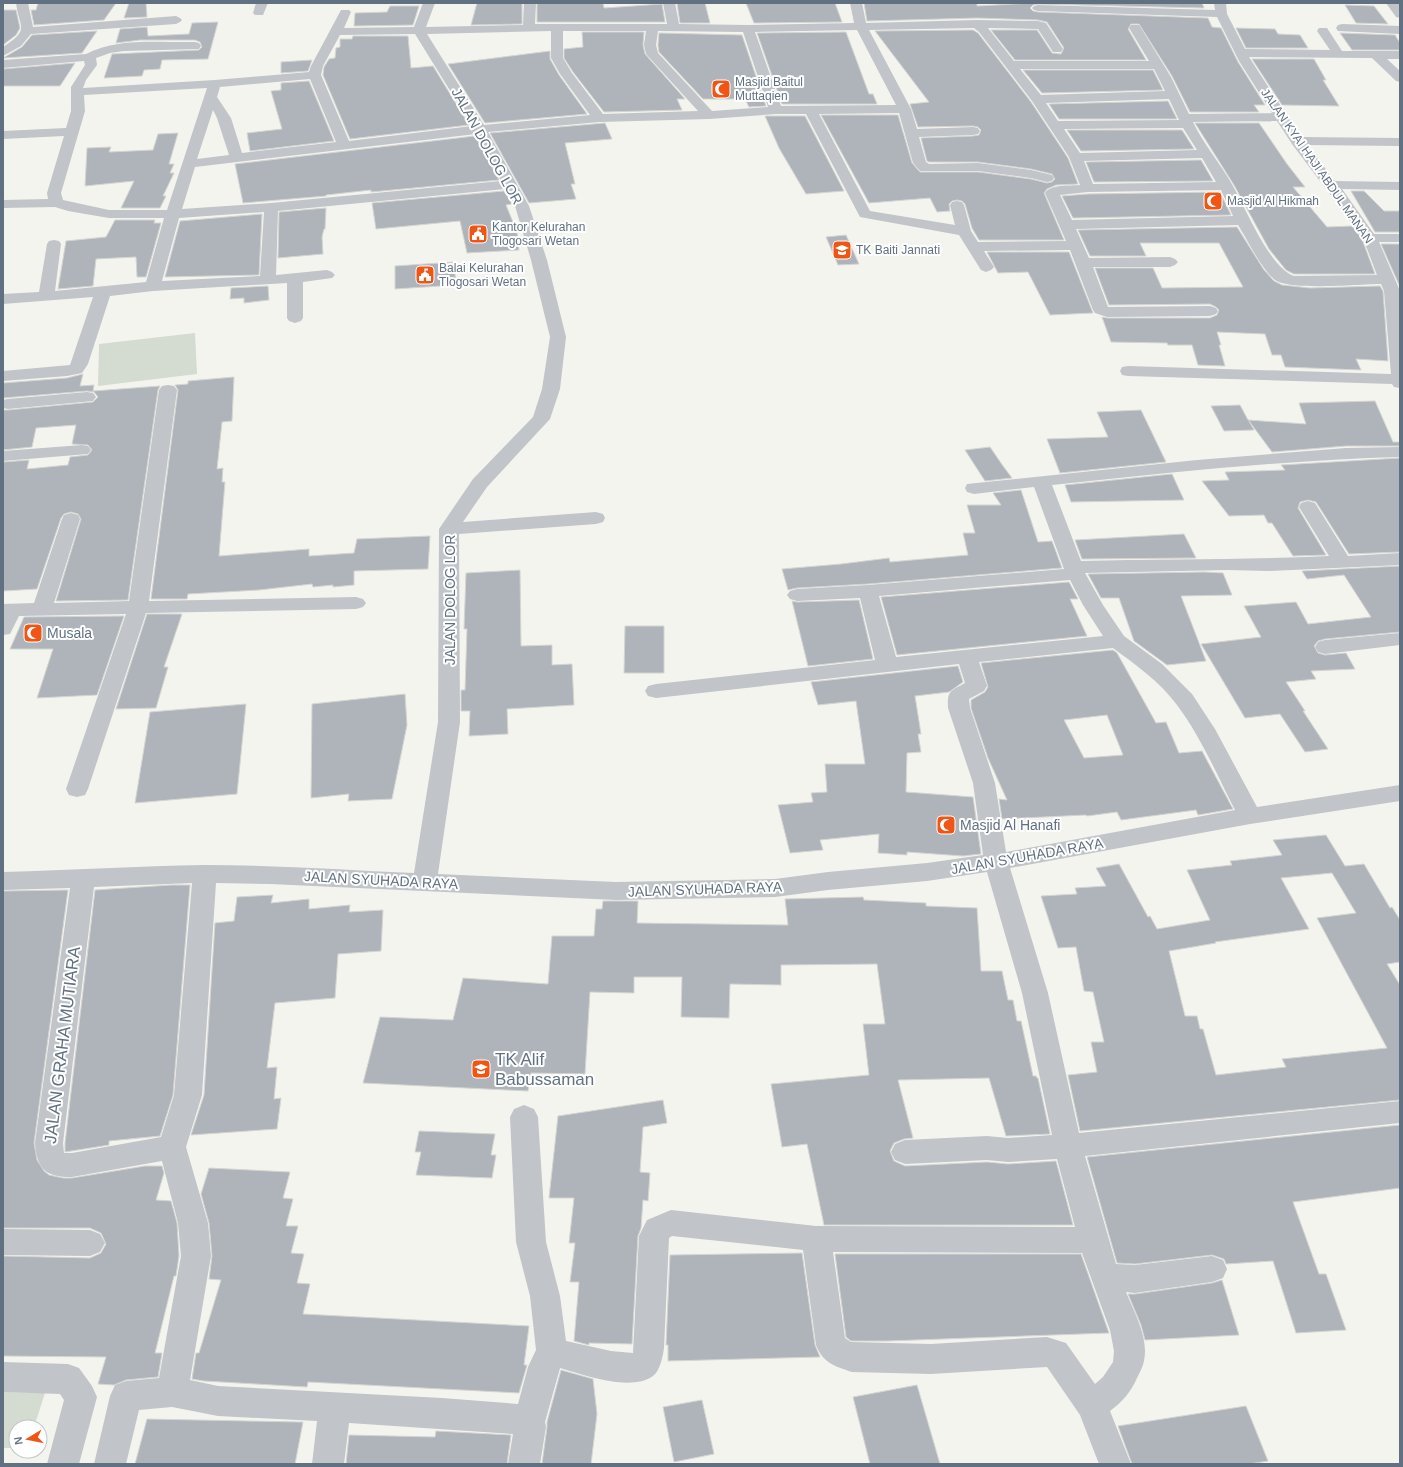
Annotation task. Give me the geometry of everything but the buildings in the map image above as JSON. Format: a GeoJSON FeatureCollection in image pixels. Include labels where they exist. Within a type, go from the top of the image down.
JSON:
{"type":"FeatureCollection","features":[{"type":"Feature","properties":{"kind":"street"},"geometry":{"type":"LineString","coordinates":[[3,52],[25,35],[27,22],[22,3]]}},
{"type":"Feature","properties":{"kind":"street"},"geometry":{"type":"LineString","coordinates":[[419,30],[430,3]]}},
{"type":"Feature","properties":{"kind":"street"},"geometry":{"type":"LineString","coordinates":[[527,28],[529,27],[530,3]]}},
{"type":"Feature","properties":{"kind":"street"},"geometry":{"type":"LineString","coordinates":[[669,3],[674,28]]}},
{"type":"Feature","properties":{"kind":"street"},"geometry":{"type":"LineString","coordinates":[[856,3],[861,26],[904,108],[920,163],[925,168],[978,168],[1031,174],[1047,178]]}},
{"type":"Feature","properties":{"kind":"street"},"geometry":{"type":"LineString","coordinates":[[1392,3],[1400,15]]}},
{"type":"Feature","properties":{"kind":"street"},"geometry":{"type":"LineString","coordinates":[[1038,8],[1060,6],[1220,17]]}},
{"type":"Feature","properties":{"kind":"street"},"geometry":{"type":"LineString","coordinates":[[344,144],[325,102],[315,75],[317,66],[336,32],[345,12]]}},
{"type":"Feature","properties":{"kind":"street","name":"JALAN KYAI HAJI ABDUL MANAN"},"geometry":{"type":"LineString","coordinates":[[1220,17],[1234,53],[1274,117],[1297,141],[1370,238],[1393,287],[1400,381]]}},
{"type":"Feature","properties":{"kind":"street"},"geometry":{"type":"LineString","coordinates":[[3,38],[176,20]]}},
{"type":"Feature","properties":{"kind":"street"},"geometry":{"type":"LineString","coordinates":[[336,32],[527,28],[653,27],[748,29],[977,24],[1040,25],[1057,49]]}},
{"type":"Feature","properties":{"kind":"street"},"geometry":{"type":"LineString","coordinates":[[977,24],[984,29],[1037,99],[1076,157],[1088,188]]}},
{"type":"Feature","properties":{"kind":"street"},"geometry":{"type":"LineString","coordinates":[[653,27],[650,45],[652,54],[709,115]]}},
{"type":"Feature","properties":{"kind":"street"},"geometry":{"type":"LineString","coordinates":[[556,28],[557,58],[566,74],[599,118]]}},
{"type":"Feature","properties":{"kind":"street"},"geometry":{"type":"LineString","coordinates":[[1135,28],[1174,95],[1186,121],[1226,186],[1242,220],[1270,264],[1281,277],[1285,280],[1292,281],[1393,287]]}},
{"type":"Feature","properties":{"kind":"street"},"geometry":{"type":"LineString","coordinates":[[1342,28],[1400,30]]}},
{"type":"Feature","properties":{"kind":"street"},"geometry":{"type":"LineString","coordinates":[[748,29],[776,110]]}},
{"type":"Feature","properties":{"kind":"street","name":"JALAN DOLOG LOR"},"geometry":{"type":"LineString","coordinates":[[419,30],[480,129],[522,206],[539,260],[558,337],[551,389],[541,419],[480,483],[450,529],[449,722],[425,882]]}},
{"type":"Feature","properties":{"kind":"street"},"geometry":{"type":"LineString","coordinates":[[1323,32],[1338,54]]}},
{"type":"Feature","properties":{"kind":"street"},"geometry":{"type":"LineString","coordinates":[[3,64],[89,57],[94,52],[117,48],[195,46]]}},
{"type":"Feature","properties":{"kind":"street"},"geometry":{"type":"LineString","coordinates":[[1234,53],[1400,55]]}},
{"type":"Feature","properties":{"kind":"street"},"geometry":{"type":"LineString","coordinates":[[1376,54],[1399,77]]}},
{"type":"Feature","properties":{"kind":"street"},"geometry":{"type":"LineString","coordinates":[[56,203],[54,193],[78,111],[77,92],[80,80],[91,65],[89,57]]}},
{"type":"Feature","properties":{"kind":"street"},"geometry":{"type":"LineString","coordinates":[[1011,65],[1157,65]]}},
{"type":"Feature","properties":{"kind":"street"},"geometry":{"type":"LineString","coordinates":[[77,92],[215,84],[315,75]]}},
{"type":"Feature","properties":{"kind":"street"},"geometry":{"type":"LineString","coordinates":[[153,286],[173,214],[215,84]]}},
{"type":"Feature","properties":{"kind":"street"},"geometry":{"type":"LineString","coordinates":[[1037,99],[1174,95]]}},
{"type":"Feature","properties":{"kind":"street"},"geometry":{"type":"LineString","coordinates":[[212,97],[224,118],[237,158]]}},
{"type":"Feature","properties":{"kind":"street"},"geometry":{"type":"LineString","coordinates":[[189,164],[344,144],[599,118],[709,115],[776,110],[811,111],[904,108]]}},
{"type":"Feature","properties":{"kind":"street"},"geometry":{"type":"LineString","coordinates":[[811,111],[865,214],[964,231]]}},
{"type":"Feature","properties":{"kind":"street"},"geometry":{"type":"LineString","coordinates":[[1054,125],[1274,117],[1298,157],[1312,161]]}},
{"type":"Feature","properties":{"kind":"street"},"geometry":{"type":"LineString","coordinates":[[911,133],[972,131]]}},
{"type":"Feature","properties":{"kind":"street"},"geometry":{"type":"LineString","coordinates":[[3,135],[72,132]]}},
{"type":"Feature","properties":{"kind":"street"},"geometry":{"type":"LineString","coordinates":[[1297,141],[1400,142]]}},
{"type":"Feature","properties":{"kind":"street"},"geometry":{"type":"LineString","coordinates":[[1076,157],[1207,154]]}},
{"type":"Feature","properties":{"kind":"street"},"geometry":{"type":"LineString","coordinates":[[3,204],[56,203],[68,207],[109,214],[173,214],[271,207],[510,184]]}},
{"type":"Feature","properties":{"kind":"street"},"geometry":{"type":"LineString","coordinates":[[1330,185],[1400,186]]}},
{"type":"Feature","properties":{"kind":"street"},"geometry":{"type":"LineString","coordinates":[[1210,311],[1105,312],[1100,308],[1084,263],[1053,192],[1088,188],[1226,186]]}},
{"type":"Feature","properties":{"kind":"street"},"geometry":{"type":"LineString","coordinates":[[957,205],[964,231],[986,267]]}},
{"type":"Feature","properties":{"kind":"street"},"geometry":{"type":"LineString","coordinates":[[268,280],[271,207]]}},
{"type":"Feature","properties":{"kind":"street"},"geometry":{"type":"LineString","coordinates":[[1068,225],[1242,220]]}},
{"type":"Feature","properties":{"kind":"street"},"geometry":{"type":"LineString","coordinates":[[1370,238],[1400,238]]}},
{"type":"Feature","properties":{"kind":"street"},"geometry":{"type":"LineString","coordinates":[[46,296],[54,244]]}},
{"type":"Feature","properties":{"kind":"street"},"geometry":{"type":"LineString","coordinates":[[973,247],[1076,245]]}},
{"type":"Feature","properties":{"kind":"street"},"geometry":{"type":"LineString","coordinates":[[1084,263],[1170,262]]}},
{"type":"Feature","properties":{"kind":"street"},"geometry":{"type":"LineString","coordinates":[[3,299],[103,292],[153,286],[268,280],[327,275]]}},
{"type":"Feature","properties":{"kind":"street"},"geometry":{"type":"LineString","coordinates":[[295,278],[295,318]]}},
{"type":"Feature","properties":{"kind":"street"},"geometry":{"type":"LineString","coordinates":[[87,397],[6,410],[11,375],[76,369],[80,364],[103,292]]}},
{"type":"Feature","properties":{"kind":"street"},"geometry":{"type":"LineString","coordinates":[[1128,372],[1400,381]]}},
{"type":"Feature","properties":{"kind":"street"},"geometry":{"type":"LineString","coordinates":[[77,789],[138,607],[162,447],[168,390]]}},
{"type":"Feature","properties":{"kind":"street"},"geometry":{"type":"LineString","coordinates":[[3,456],[82,450]]}},
{"type":"Feature","properties":{"kind":"street"},"geometry":{"type":"LineString","coordinates":[[974,488],[1268,459],[1346,453],[1400,452]]}},
{"type":"Feature","properties":{"kind":"street"},"geometry":{"type":"LineString","coordinates":[[1042,481],[1075,571],[1093,605],[1117,641],[1154,669],[1184,699],[1204,729],[1250,816]]}},
{"type":"Feature","properties":{"kind":"street"},"geometry":{"type":"LineString","coordinates":[[1308,507],[1342,562]]}},
{"type":"Feature","properties":{"kind":"street"},"geometry":{"type":"LineString","coordinates":[[450,529],[596,518]]}},
{"type":"Feature","properties":{"kind":"street"},"geometry":{"type":"LineString","coordinates":[[42,609],[71,519]]}},
{"type":"Feature","properties":{"kind":"street"},"geometry":{"type":"LineString","coordinates":[[797,595],[868,591],[1075,571],[1227,564],[1268,565],[1400,559]]}},
{"type":"Feature","properties":{"kind":"street"},"geometry":{"type":"LineString","coordinates":[[868,591],[887,665]]}},
{"type":"Feature","properties":{"kind":"street"},"geometry":{"type":"LineString","coordinates":[[3,629],[8,610],[356,603]]}},
{"type":"Feature","properties":{"kind":"street"},"geometry":{"type":"LineString","coordinates":[[1325,647],[1400,639]]}},
{"type":"Feature","properties":{"kind":"street"},"geometry":{"type":"LineString","coordinates":[[656,691],[967,656],[1117,641]]}},
{"type":"Feature","properties":{"kind":"street"},"geometry":{"type":"LineString","coordinates":[[967,656],[976,686],[958,696],[959,708],[984,783],[996,862],[1035,993],[1068,1146],[1092,1240],[1127,1335],[1129,1360],[1112,1390],[1092,1406]]}},
{"type":"Feature","properties":{"kind":"street","name":"JALAN SYUHADA RAYA"},"geometry":{"type":"LineString","coordinates":[[3,881],[205,874],[270,875],[616,891],[775,888],[828,881],[927,872],[996,862],[1250,816],[1400,793]]}},
{"type":"Feature","properties":{"kind":"street"},"geometry":{"type":"LineString","coordinates":[[172,1392],[196,1256],[193,1223],[172,1147],[188,1095],[205,874]]}},
{"type":"Feature","properties":{"kind":"street","name":"JALAN GRAHA MUTIARA"},"geometry":{"type":"LineString","coordinates":[[83,878],[49,1143],[50,1157],[57,1165],[72,1165],[172,1147]]}},
{"type":"Feature","properties":{"kind":"street"},"geometry":{"type":"LineString","coordinates":[[905,1152],[987,1148],[1008,1150],[1068,1146],[1400,1112]]}},
{"type":"Feature","properties":{"kind":"street"},"geometry":{"type":"LineString","coordinates":[[524,1117],[531,1242],[545,1296],[552,1351],[544,1367],[528,1422],[530,1427],[524,1464]]}},
{"type":"Feature","properties":{"kind":"street"},"geometry":{"type":"LineString","coordinates":[[552,1351],[589,1362],[635,1369],[642,1366],[647,1359],[649,1348],[654,1236],[656,1229],[671,1223],[816,1239],[1092,1240]]}},
{"type":"Feature","properties":{"kind":"street"},"geometry":{"type":"LineString","coordinates":[[816,1239],[831,1345],[842,1354],[852,1357],[931,1359],[1047,1352],[1054,1353],[1064,1364],[1092,1406],[1115,1464]]}},
{"type":"Feature","properties":{"kind":"street"},"geometry":{"type":"LineString","coordinates":[[3,1242],[90,1243]]}},
{"type":"Feature","properties":{"kind":"street"},"geometry":{"type":"LineString","coordinates":[[1105,1277],[1135,1279],[1212,1269]]}},
{"type":"Feature","properties":{"kind":"street"},"geometry":{"type":"LineString","coordinates":[[3,1377],[68,1379],[81,1398],[63,1464]]}},
{"type":"Feature","properties":{"kind":"street"},"geometry":{"type":"LineString","coordinates":[[110,1464],[126,1396],[172,1392],[218,1401],[521,1419],[528,1422]]}},
{"type":"Feature","properties":{"kind":"street"},"geometry":{"type":"LineString","coordinates":[[328,1464],[335,1407]]}},
{"type":"Feature","properties":{"kind":"shaded area"},"geometry":{"type":"Polygon","coordinates":[[[195,333],[197,374],[98,386],[99,344],[195,333]]]}},
{"type":"Feature","properties":{"kind":"shaded area"},"geometry":{"type":"Polygon","coordinates":[[[3,1392],[45,1393],[37,1419],[8,1419],[8,1448],[3,1448],[3,1392]]]}},
{"type":"Feature","properties":{"kind":"place","name":"Masjid Baitul Muttaqien"},"geometry":{"type":"Point","coordinates":[721,89]}},
{"type":"Feature","properties":{"kind":"place","name":"Masjid Al Hikmah"},"geometry":{"type":"Point","coordinates":[1213,201]}},
{"type":"Feature","properties":{"kind":"place","name":"Kantor Kelurahan Tlogosari Wetan"},"geometry":{"type":"Point","coordinates":[478,234]}},
{"type":"Feature","properties":{"kind":"place","name":"TK Baiti Jannati"},"geometry":{"type":"Point","coordinates":[842,250]}},
{"type":"Feature","properties":{"kind":"place","name":"Balai Kelurahan Tlogosari Wetan"},"geometry":{"type":"Point","coordinates":[425,275]}},
{"type":"Feature","properties":{"kind":"place","name":"Musala"},"geometry":{"type":"Point","coordinates":[33,633]}},
{"type":"Feature","properties":{"kind":"place","name":"Masjid Al Hanafi"},"geometry":{"type":"Point","coordinates":[946,825]}},
{"type":"Feature","properties":{"kind":"place","name":"TK Alif Babussaman"},"geometry":{"type":"Point","coordinates":[481,1069]}}]}
